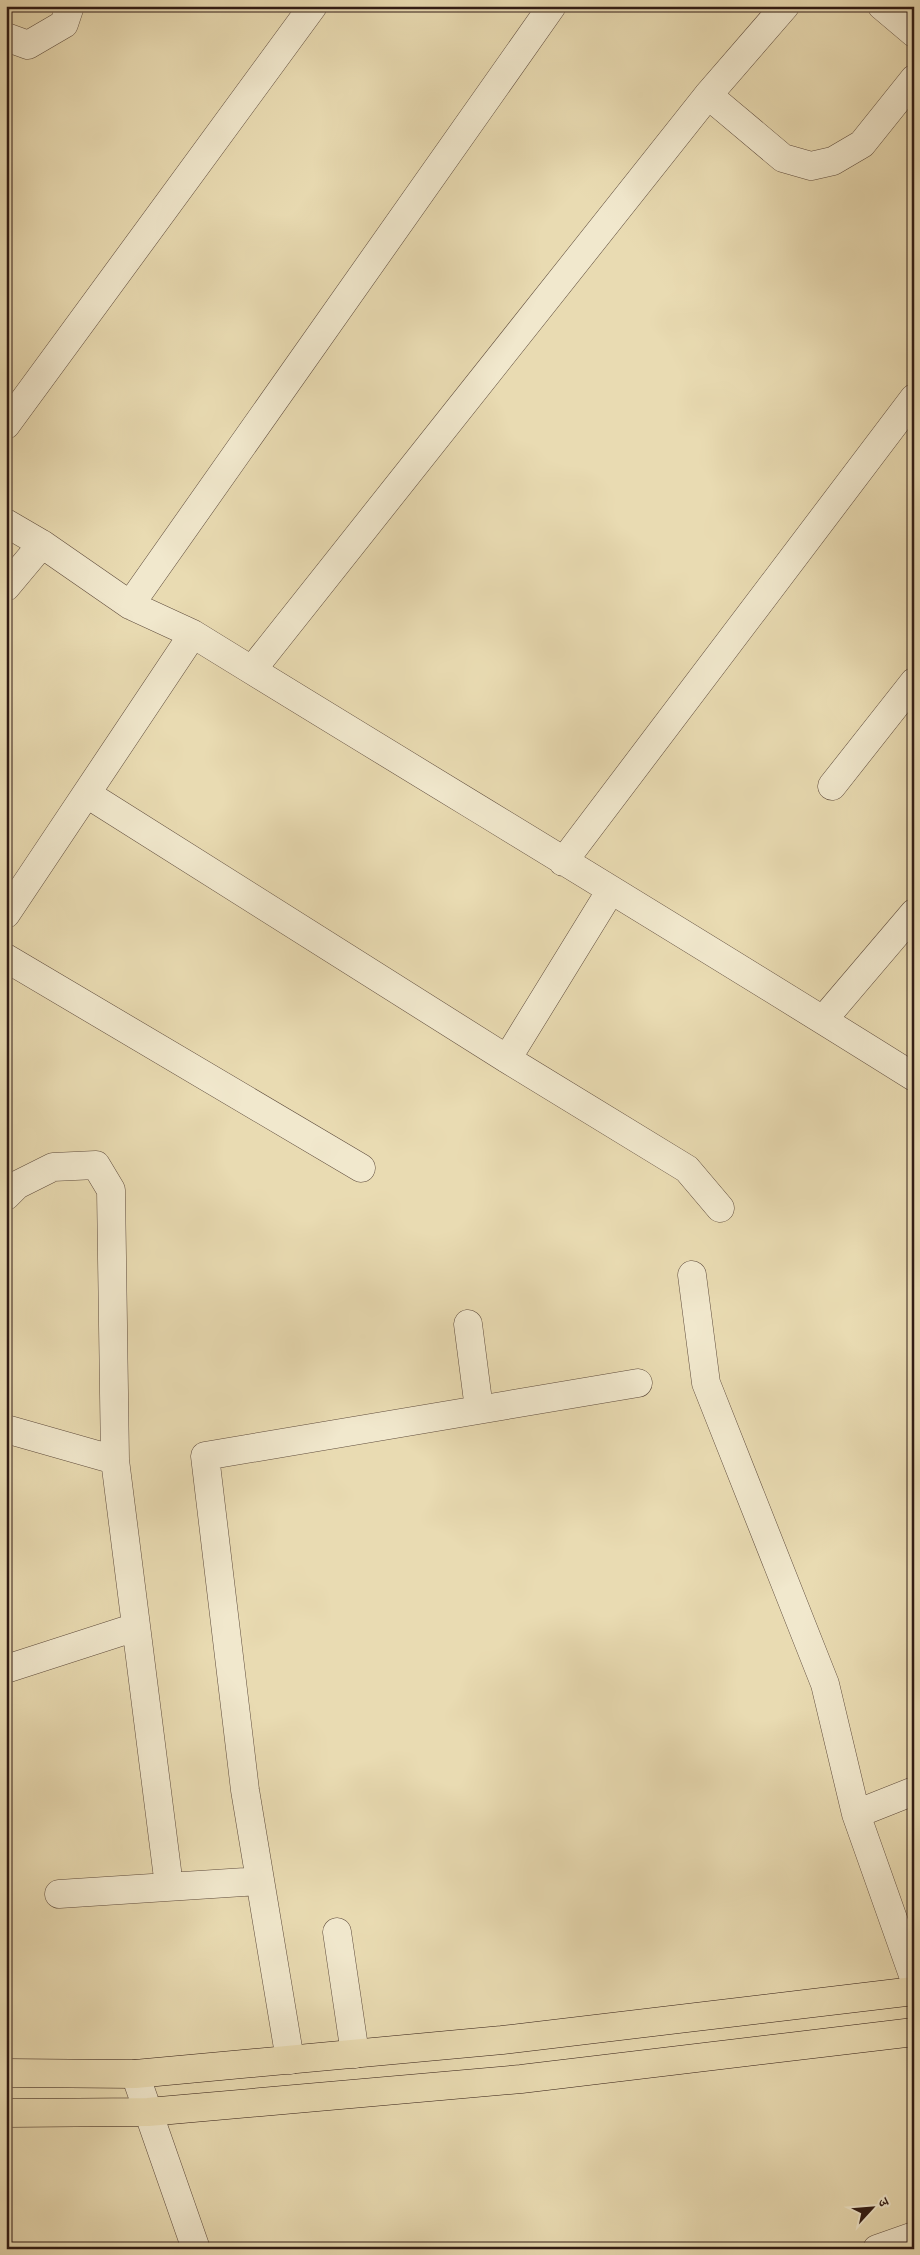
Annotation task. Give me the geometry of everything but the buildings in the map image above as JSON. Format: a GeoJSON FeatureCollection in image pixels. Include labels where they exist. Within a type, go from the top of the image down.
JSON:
{"type":"FeatureCollection","features":[{"type":"Feature","properties":{"kind":"main road"},"geometry":{"type":"LineString","coordinates":[[6,2073],[135,2074],[502,2040],[914,1991]]}},
{"type":"Feature","properties":{"kind":"main road"},"geometry":{"type":"LineString","coordinates":[[6,2113],[148,2112],[521,2079],[914,2032]]}},
{"type":"Feature","properties":{"kind":"street"},"geometry":{"type":"LineString","coordinates":[[6,38],[28,45],[64,24],[70,6]]}},
{"type":"Feature","properties":{"kind":"street"},"geometry":{"type":"LineString","coordinates":[[6,426],[313,6]]}},
{"type":"Feature","properties":{"kind":"street"},"geometry":{"type":"LineString","coordinates":[[130,605],[552,6]]}},
{"type":"Feature","properties":{"kind":"street"},"geometry":{"type":"LineString","coordinates":[[252,670],[708,95],[786,6]]}},
{"type":"Feature","properties":{"kind":"street"},"geometry":{"type":"LineString","coordinates":[[882,6],[914,33]]}},
{"type":"Feature","properties":{"kind":"street"},"geometry":{"type":"LineString","coordinates":[[708,95],[783,158],[811,166],[834,161],[862,144],[914,79]]}},
{"type":"Feature","properties":{"kind":"street"},"geometry":{"type":"LineString","coordinates":[[564,862],[914,398]]}},
{"type":"Feature","properties":{"kind":"street"},"geometry":{"type":"LineString","coordinates":[[6,523],[42,544],[130,605],[194,634],[709,949],[914,1077]]}},
{"type":"Feature","properties":{"kind":"street"},"geometry":{"type":"LineString","coordinates":[[6,587],[42,544]]}},
{"type":"Feature","properties":{"kind":"street"},"geometry":{"type":"LineString","coordinates":[[6,914],[194,634]]}},
{"type":"Feature","properties":{"kind":"street"},"geometry":{"type":"LineString","coordinates":[[832,786],[914,682]]}},
{"type":"Feature","properties":{"kind":"street"},"geometry":{"type":"LineString","coordinates":[[86,794],[507,1059],[687,1169],[720,1208]]}},
{"type":"Feature","properties":{"kind":"street"},"geometry":{"type":"LineString","coordinates":[[507,1059],[611,890]]}},
{"type":"Feature","properties":{"kind":"street"},"geometry":{"type":"LineString","coordinates":[[823,1020],[914,913]]}},
{"type":"Feature","properties":{"kind":"street"},"geometry":{"type":"LineString","coordinates":[[6,958],[361,1168]]}},
{"type":"Feature","properties":{"kind":"street"},"geometry":{"type":"LineString","coordinates":[[6,1196],[17,1185],[53,1167],[96,1164],[111,1190],[116,1460],[169,1886]]}},
{"type":"Feature","properties":{"kind":"street"},"geometry":{"type":"LineString","coordinates":[[692,1275],[706,1383],[825,1684],[856,1814],[914,1978]]}},
{"type":"Feature","properties":{"kind":"street"},"geometry":{"type":"LineString","coordinates":[[468,1324],[479,1409]]}},
{"type":"Feature","properties":{"kind":"street"},"geometry":{"type":"LineString","coordinates":[[290,2060],[245,1790],[205,1456],[638,1383]]}},
{"type":"Feature","properties":{"kind":"street"},"geometry":{"type":"LineString","coordinates":[[6,1429],[116,1460]]}},
{"type":"Feature","properties":{"kind":"street"},"geometry":{"type":"LineString","coordinates":[[6,1669],[136,1626]]}},
{"type":"Feature","properties":{"kind":"street"},"geometry":{"type":"LineString","coordinates":[[856,1814],[914,1791]]}},
{"type":"Feature","properties":{"kind":"street"},"geometry":{"type":"LineString","coordinates":[[59,1894],[260,1881]]}},
{"type":"Feature","properties":{"kind":"street"},"geometry":{"type":"LineString","coordinates":[[337,1932],[355,2054]]}},
{"type":"Feature","properties":{"kind":"street"},"geometry":{"type":"LineString","coordinates":[[135,2074],[196,2249]]}},
{"type":"Feature","properties":{"kind":"street"},"geometry":{"type":"LineString","coordinates":[[877,2249],[914,2236]]}}]}
